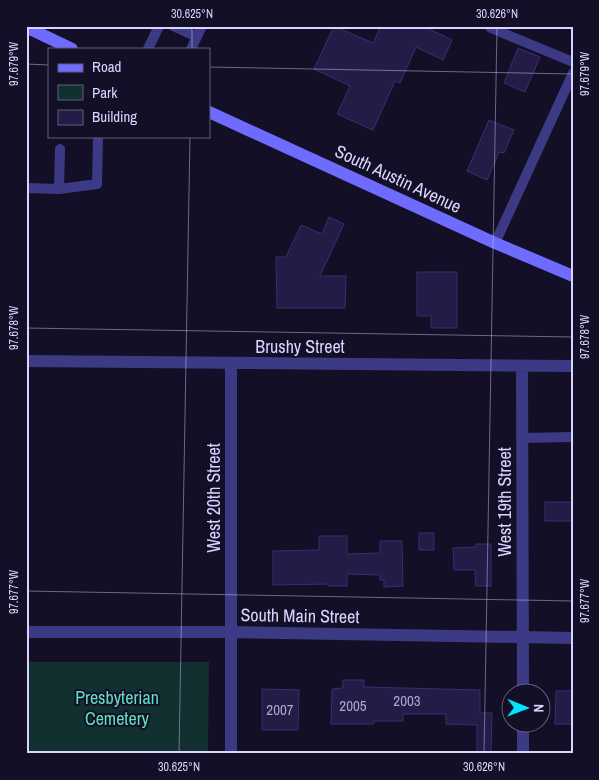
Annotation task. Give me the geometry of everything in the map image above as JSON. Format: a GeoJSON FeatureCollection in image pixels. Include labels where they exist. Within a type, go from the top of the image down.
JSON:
{"type":"FeatureCollection","features":[{"type":"Feature","properties":{"kind":"main road"},"geometry":{"type":"LineString","coordinates":[[26,27],[65,47]]}},
{"type":"Feature","properties":{"kind":"main road","name":"South Austin Avenue"},"geometry":{"type":"LineString","coordinates":[[210,112],[495,244],[573,276]]}},
{"type":"Feature","properties":{"kind":"street","name":"Brushy Street"},"geometry":{"type":"LineString","coordinates":[[26,361],[573,366]]}},
{"type":"Feature","properties":{"kind":"street","name":"West 20th Street"},"geometry":{"type":"LineString","coordinates":[[231,364],[231,754]]}},
{"type":"Feature","properties":{"kind":"street","name":"West 19th Street"},"geometry":{"type":"LineString","coordinates":[[522,366],[523,682]]}},
{"type":"Feature","properties":{"kind":"street","name":"South Main Street"},"geometry":{"type":"LineString","coordinates":[[26,632],[231,632],[573,638]]}},
{"type":"Feature","properties":{"kind":"street"},"geometry":{"type":"LineString","coordinates":[[523,732],[523,754]]}},
{"type":"Feature","properties":{"kind":"lane"},"geometry":{"type":"LineString","coordinates":[[148,48],[159,26]]}},
{"type":"Feature","properties":{"kind":"lane"},"geometry":{"type":"LineString","coordinates":[[173,26],[197,37]]}},
{"type":"Feature","properties":{"kind":"lane"},"geometry":{"type":"LineString","coordinates":[[192,48],[202,26]]}},
{"type":"Feature","properties":{"kind":"lane"},"geometry":{"type":"LineString","coordinates":[[491,28],[573,62]]}},
{"type":"Feature","properties":{"kind":"lane"},"geometry":{"type":"LineString","coordinates":[[495,244],[573,73]]}},
{"type":"Feature","properties":{"kind":"lane"},"geometry":{"type":"LineString","coordinates":[[26,188],[59,189],[97,184],[98,138]]}},
{"type":"Feature","properties":{"kind":"lane"},"geometry":{"type":"LineString","coordinates":[[59,189],[60,149]]}},
{"type":"Feature","properties":{"kind":"lane"},"geometry":{"type":"LineString","coordinates":[[523,438],[573,437]]}},
{"type":"Feature","properties":{"kind":"green space","name":"Presbyterian Cemetery"},"geometry":{"type":"Polygon","coordinates":[[[26,662],[209,662],[208,754],[26,754],[26,662]]]}},
{"type":"Feature","properties":{"kind":"building"},"geometry":{"type":"Polygon","coordinates":[[[334,26],[373,43],[381,26],[423,26],[452,40],[443,60],[416,47],[400,83],[395,81],[373,130],[337,114],[350,86],[314,69],[334,26]]]}},
{"type":"Feature","properties":{"kind":"building"},"geometry":{"type":"Polygon","coordinates":[[[518,48],[540,57],[525,92],[504,83],[518,48]]]}},
{"type":"Feature","properties":{"kind":"building"},"geometry":{"type":"Polygon","coordinates":[[[489,120],[514,130],[504,153],[499,152],[487,180],[467,171],[489,120]]]}},
{"type":"Feature","properties":{"kind":"building"},"geometry":{"type":"Polygon","coordinates":[[[329,217],[344,224],[320,276],[346,276],[345,308],[277,308],[276,257],[286,257],[301,225],[322,234],[329,217]]]}},
{"type":"Feature","properties":{"kind":"building"},"geometry":{"type":"Polygon","coordinates":[[[417,272],[457,272],[457,328],[431,328],[431,316],[417,316],[417,272]]]}},
{"type":"Feature","properties":{"kind":"building"},"geometry":{"type":"Polygon","coordinates":[[[545,502],[573,502],[573,521],[545,521],[545,502]]]}},
{"type":"Feature","properties":{"kind":"building"},"geometry":{"type":"Polygon","coordinates":[[[419,533],[434,533],[434,550],[419,550],[419,533]]]}},
{"type":"Feature","properties":{"kind":"building"},"geometry":{"type":"Polygon","coordinates":[[[319,536],[347,536],[347,554],[380,553],[380,541],[402,541],[403,586],[384,587],[384,580],[380,580],[380,575],[347,574],[347,586],[328,586],[328,584],[273,585],[273,551],[319,550],[319,536]]]}},
{"type":"Feature","properties":{"kind":"building"},"geometry":{"type":"Polygon","coordinates":[[[476,544],[491,544],[491,586],[476,586],[475,570],[454,570],[453,548],[476,547],[476,544]]]}},
{"type":"Feature","properties":{"kind":"building"},"geometry":{"type":"Polygon","coordinates":[[[343,680],[364,680],[364,687],[480,690],[480,713],[492,713],[491,754],[477,754],[477,725],[446,724],[446,714],[403,714],[403,721],[374,721],[374,724],[331,724],[332,689],[343,688],[343,680]]]}},
{"type":"Feature","properties":{"kind":"building"},"geometry":{"type":"Polygon","coordinates":[[[262,689],[299,690],[298,730],[262,730],[262,689]]]}},
{"type":"Feature","properties":{"kind":"building"},"geometry":{"type":"Polygon","coordinates":[[[556,691],[573,691],[573,724],[555,724],[556,691]]]}}]}
